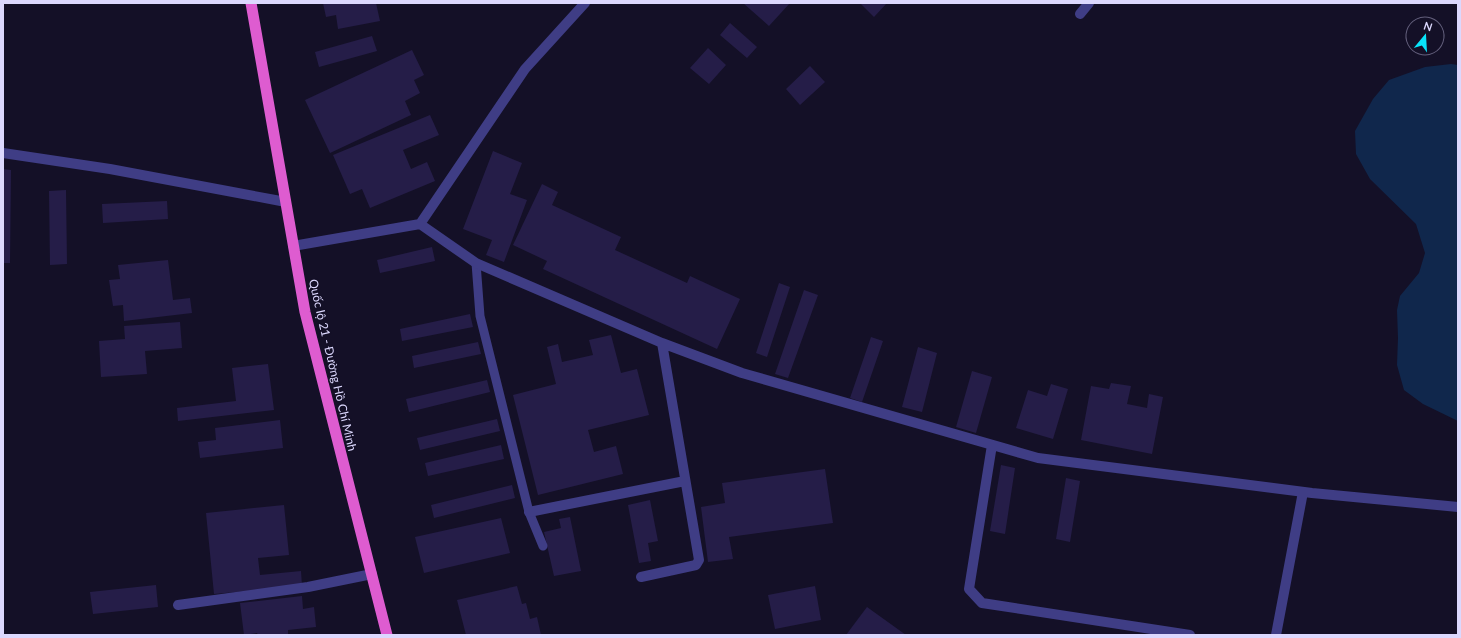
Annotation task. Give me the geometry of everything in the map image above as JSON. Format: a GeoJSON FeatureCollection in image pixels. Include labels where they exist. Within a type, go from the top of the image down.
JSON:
{"type":"FeatureCollection","features":[{"type":"Feature","properties":{"kind":"highway","name":"Quốc lộ 21 - Đường Hồ Chí Minh"},"geometry":{"type":"LineString","coordinates":[[251,3],[305,312],[387,635]]}},
{"type":"Feature","properties":{"kind":"street"},"geometry":{"type":"LineString","coordinates":[[420,224],[525,69],[585,3]]}},
{"type":"Feature","properties":{"kind":"street"},"geometry":{"type":"LineString","coordinates":[[1080,14],[1089,3]]}},
{"type":"Feature","properties":{"kind":"street"},"geometry":{"type":"LineString","coordinates":[[3,153],[110,169],[286,202]]}},
{"type":"Feature","properties":{"kind":"street"},"geometry":{"type":"LineString","coordinates":[[293,246],[420,224],[476,263],[662,343],[742,373],[1038,458],[1303,492],[1458,507]]}},
{"type":"Feature","properties":{"kind":"street"},"geometry":{"type":"LineString","coordinates":[[641,577],[696,565],[699,560],[662,343]]}},
{"type":"Feature","properties":{"kind":"street"},"geometry":{"type":"LineString","coordinates":[[992,445],[969,589],[982,603],[1190,635]]}},
{"type":"Feature","properties":{"kind":"street"},"geometry":{"type":"LineString","coordinates":[[529,512],[685,482]]}},
{"type":"Feature","properties":{"kind":"street"},"geometry":{"type":"LineString","coordinates":[[1276,635],[1303,492]]}},
{"type":"Feature","properties":{"kind":"street"},"geometry":{"type":"LineString","coordinates":[[178,605],[308,587],[372,574]]}},
{"type":"Feature","properties":{"kind":"lane"},"geometry":{"type":"LineString","coordinates":[[476,263],[480,316],[529,512],[543,546]]}},
{"type":"Feature","properties":{"kind":"water"},"geometry":{"type":"Polygon","coordinates":[[[1451,64],[1458,65],[1458,421],[1423,404],[1404,390],[1397,365],[1397,310],[1400,296],[1419,273],[1425,253],[1416,224],[1370,179],[1356,154],[1355,131],[1373,99],[1389,80],[1425,67],[1451,64]]]}},
{"type":"Feature","properties":{"kind":"building"},"geometry":{"type":"Polygon","coordinates":[[[323,3],[376,3],[380,21],[338,29],[336,15],[326,17],[323,3]]]}},
{"type":"Feature","properties":{"kind":"building"},"geometry":{"type":"Polygon","coordinates":[[[743,3],[790,3],[769,26],[743,3]]]}},
{"type":"Feature","properties":{"kind":"building"},"geometry":{"type":"Polygon","coordinates":[[[860,3],[887,3],[874,17],[860,3]]]}},
{"type":"Feature","properties":{"kind":"building"},"geometry":{"type":"Polygon","coordinates":[[[730,23],[757,47],[747,58],[720,35],[730,23]]]}},
{"type":"Feature","properties":{"kind":"building"},"geometry":{"type":"Polygon","coordinates":[[[372,36],[377,51],[319,67],[315,52],[372,36]]]}},
{"type":"Feature","properties":{"kind":"building"},"geometry":{"type":"Polygon","coordinates":[[[708,48],[726,65],[709,84],[690,68],[708,48]]]}},
{"type":"Feature","properties":{"kind":"building"},"geometry":{"type":"Polygon","coordinates":[[[412,50],[424,75],[414,80],[420,93],[405,101],[411,115],[330,153],[305,100],[412,50]]]}},
{"type":"Feature","properties":{"kind":"building"},"geometry":{"type":"Polygon","coordinates":[[[810,66],[825,82],[800,105],[786,89],[810,66]]]}},
{"type":"Feature","properties":{"kind":"building"},"geometry":{"type":"Polygon","coordinates":[[[430,115],[439,135],[403,150],[411,169],[427,162],[435,181],[370,208],[362,189],[350,194],[333,155],[430,115]]]}},
{"type":"Feature","properties":{"kind":"building"},"geometry":{"type":"Polygon","coordinates":[[[493,151],[522,163],[510,194],[527,200],[504,262],[486,255],[492,240],[463,229],[493,151]]]}},
{"type":"Feature","properties":{"kind":"building"},"geometry":{"type":"Polygon","coordinates":[[[3,169],[11,170],[10,263],[3,263],[3,169]]]}},
{"type":"Feature","properties":{"kind":"building"},"geometry":{"type":"Polygon","coordinates":[[[542,184],[558,192],[552,205],[621,237],[615,250],[687,283],[690,276],[740,299],[717,349],[543,269],[547,261],[513,245],[542,184]]]}},
{"type":"Feature","properties":{"kind":"building"},"geometry":{"type":"Polygon","coordinates":[[[66,190],[67,264],[50,265],[49,191],[66,190]]]}},
{"type":"Feature","properties":{"kind":"building"},"geometry":{"type":"Polygon","coordinates":[[[167,201],[168,219],[103,223],[102,204],[167,201]]]}},
{"type":"Feature","properties":{"kind":"building"},"geometry":{"type":"Polygon","coordinates":[[[432,247],[435,261],[380,273],[377,260],[432,247]]]}},
{"type":"Feature","properties":{"kind":"building"},"geometry":{"type":"Polygon","coordinates":[[[168,260],[173,300],[190,298],[192,313],[124,321],[123,305],[113,306],[109,280],[120,279],[118,265],[168,260]]]}},
{"type":"Feature","properties":{"kind":"building"},"geometry":{"type":"Polygon","coordinates":[[[779,283],[790,287],[767,357],[756,353],[779,283]]]}},
{"type":"Feature","properties":{"kind":"building"},"geometry":{"type":"Polygon","coordinates":[[[804,290],[818,295],[788,378],[775,374],[804,290]]]}},
{"type":"Feature","properties":{"kind":"building"},"geometry":{"type":"Polygon","coordinates":[[[470,314],[473,327],[402,341],[400,329],[470,314]]]}},
{"type":"Feature","properties":{"kind":"building"},"geometry":{"type":"Polygon","coordinates":[[[180,322],[182,348],[145,351],[147,374],[101,377],[99,341],[125,339],[124,326],[180,322]]]}},
{"type":"Feature","properties":{"kind":"building"},"geometry":{"type":"Polygon","coordinates":[[[611,335],[621,373],[637,369],[649,415],[588,430],[594,452],[616,446],[623,474],[538,495],[513,395],[556,384],[547,347],[558,344],[562,362],[593,355],[589,340],[611,335]]]}},
{"type":"Feature","properties":{"kind":"building"},"geometry":{"type":"Polygon","coordinates":[[[871,337],[883,341],[862,402],[850,398],[871,337]]]}},
{"type":"Feature","properties":{"kind":"building"},"geometry":{"type":"Polygon","coordinates":[[[478,342],[481,354],[414,368],[412,356],[478,342]]]}},
{"type":"Feature","properties":{"kind":"building"},"geometry":{"type":"Polygon","coordinates":[[[918,347],[937,353],[922,412],[902,407],[918,347]]]}},
{"type":"Feature","properties":{"kind":"building"},"geometry":{"type":"Polygon","coordinates":[[[268,364],[274,410],[178,421],[177,408],[236,401],[232,368],[268,364]]]}},
{"type":"Feature","properties":{"kind":"building"},"geometry":{"type":"Polygon","coordinates":[[[972,371],[992,377],[976,433],[956,427],[972,371]]]}},
{"type":"Feature","properties":{"kind":"building"},"geometry":{"type":"Polygon","coordinates":[[[487,380],[490,392],[409,412],[406,399],[487,380]]]}},
{"type":"Feature","properties":{"kind":"building"},"geometry":{"type":"Polygon","coordinates":[[[1111,383],[1131,386],[1127,404],[1147,408],[1149,394],[1163,397],[1152,454],[1081,440],[1091,386],[1109,389],[1111,383]]]}},
{"type":"Feature","properties":{"kind":"building"},"geometry":{"type":"Polygon","coordinates":[[[1051,384],[1068,389],[1053,439],[1016,428],[1028,390],[1047,396],[1051,384]]]}},
{"type":"Feature","properties":{"kind":"building"},"geometry":{"type":"Polygon","coordinates":[[[497,419],[500,431],[420,450],[417,438],[497,419]]]}},
{"type":"Feature","properties":{"kind":"building"},"geometry":{"type":"Polygon","coordinates":[[[280,420],[283,448],[200,458],[198,442],[216,440],[215,428],[280,420]]]}},
{"type":"Feature","properties":{"kind":"building"},"geometry":{"type":"Polygon","coordinates":[[[501,445],[504,459],[428,476],[425,463],[501,445]]]}},
{"type":"Feature","properties":{"kind":"building"},"geometry":{"type":"Polygon","coordinates":[[[1001,465],[1015,468],[1005,534],[990,531],[1001,465]]]}},
{"type":"Feature","properties":{"kind":"building"},"geometry":{"type":"Polygon","coordinates":[[[825,469],[833,523],[729,537],[733,559],[708,562],[701,507],[725,503],[722,483],[825,469]]]}},
{"type":"Feature","properties":{"kind":"building"},"geometry":{"type":"Polygon","coordinates":[[[1066,478],[1080,481],[1070,542],[1056,539],[1066,478]]]}},
{"type":"Feature","properties":{"kind":"building"},"geometry":{"type":"Polygon","coordinates":[[[512,485],[515,498],[434,518],[431,505],[512,485]]]}},
{"type":"Feature","properties":{"kind":"building"},"geometry":{"type":"Polygon","coordinates":[[[650,500],[658,541],[648,543],[651,561],[639,563],[628,505],[650,500]]]}},
{"type":"Feature","properties":{"kind":"building"},"geometry":{"type":"Polygon","coordinates":[[[284,505],[289,555],[258,558],[260,575],[301,571],[302,586],[214,594],[206,513],[284,505]]]}},
{"type":"Feature","properties":{"kind":"building"},"geometry":{"type":"Polygon","coordinates":[[[570,517],[581,571],[554,576],[544,532],[561,528],[559,519],[570,517]]]}},
{"type":"Feature","properties":{"kind":"building"},"geometry":{"type":"Polygon","coordinates":[[[501,518],[510,553],[424,573],[415,537],[501,518]]]}},
{"type":"Feature","properties":{"kind":"building"},"geometry":{"type":"Polygon","coordinates":[[[156,585],[158,607],[93,614],[90,592],[156,585]]]}},
{"type":"Feature","properties":{"kind":"building"},"geometry":{"type":"Polygon","coordinates":[[[517,586],[522,604],[526,603],[530,619],[537,617],[541,635],[466,635],[457,600],[517,586]]]}},
{"type":"Feature","properties":{"kind":"building"},"geometry":{"type":"Polygon","coordinates":[[[815,586],[821,620],[775,629],[768,595],[815,586]]]}},
{"type":"Feature","properties":{"kind":"building"},"geometry":{"type":"Polygon","coordinates":[[[302,596],[303,609],[314,607],[316,627],[288,630],[288,635],[258,635],[257,633],[244,635],[240,603],[302,596]]]}},
{"type":"Feature","properties":{"kind":"building"},"geometry":{"type":"Polygon","coordinates":[[[867,607],[906,635],[846,635],[867,607]]]}}]}
